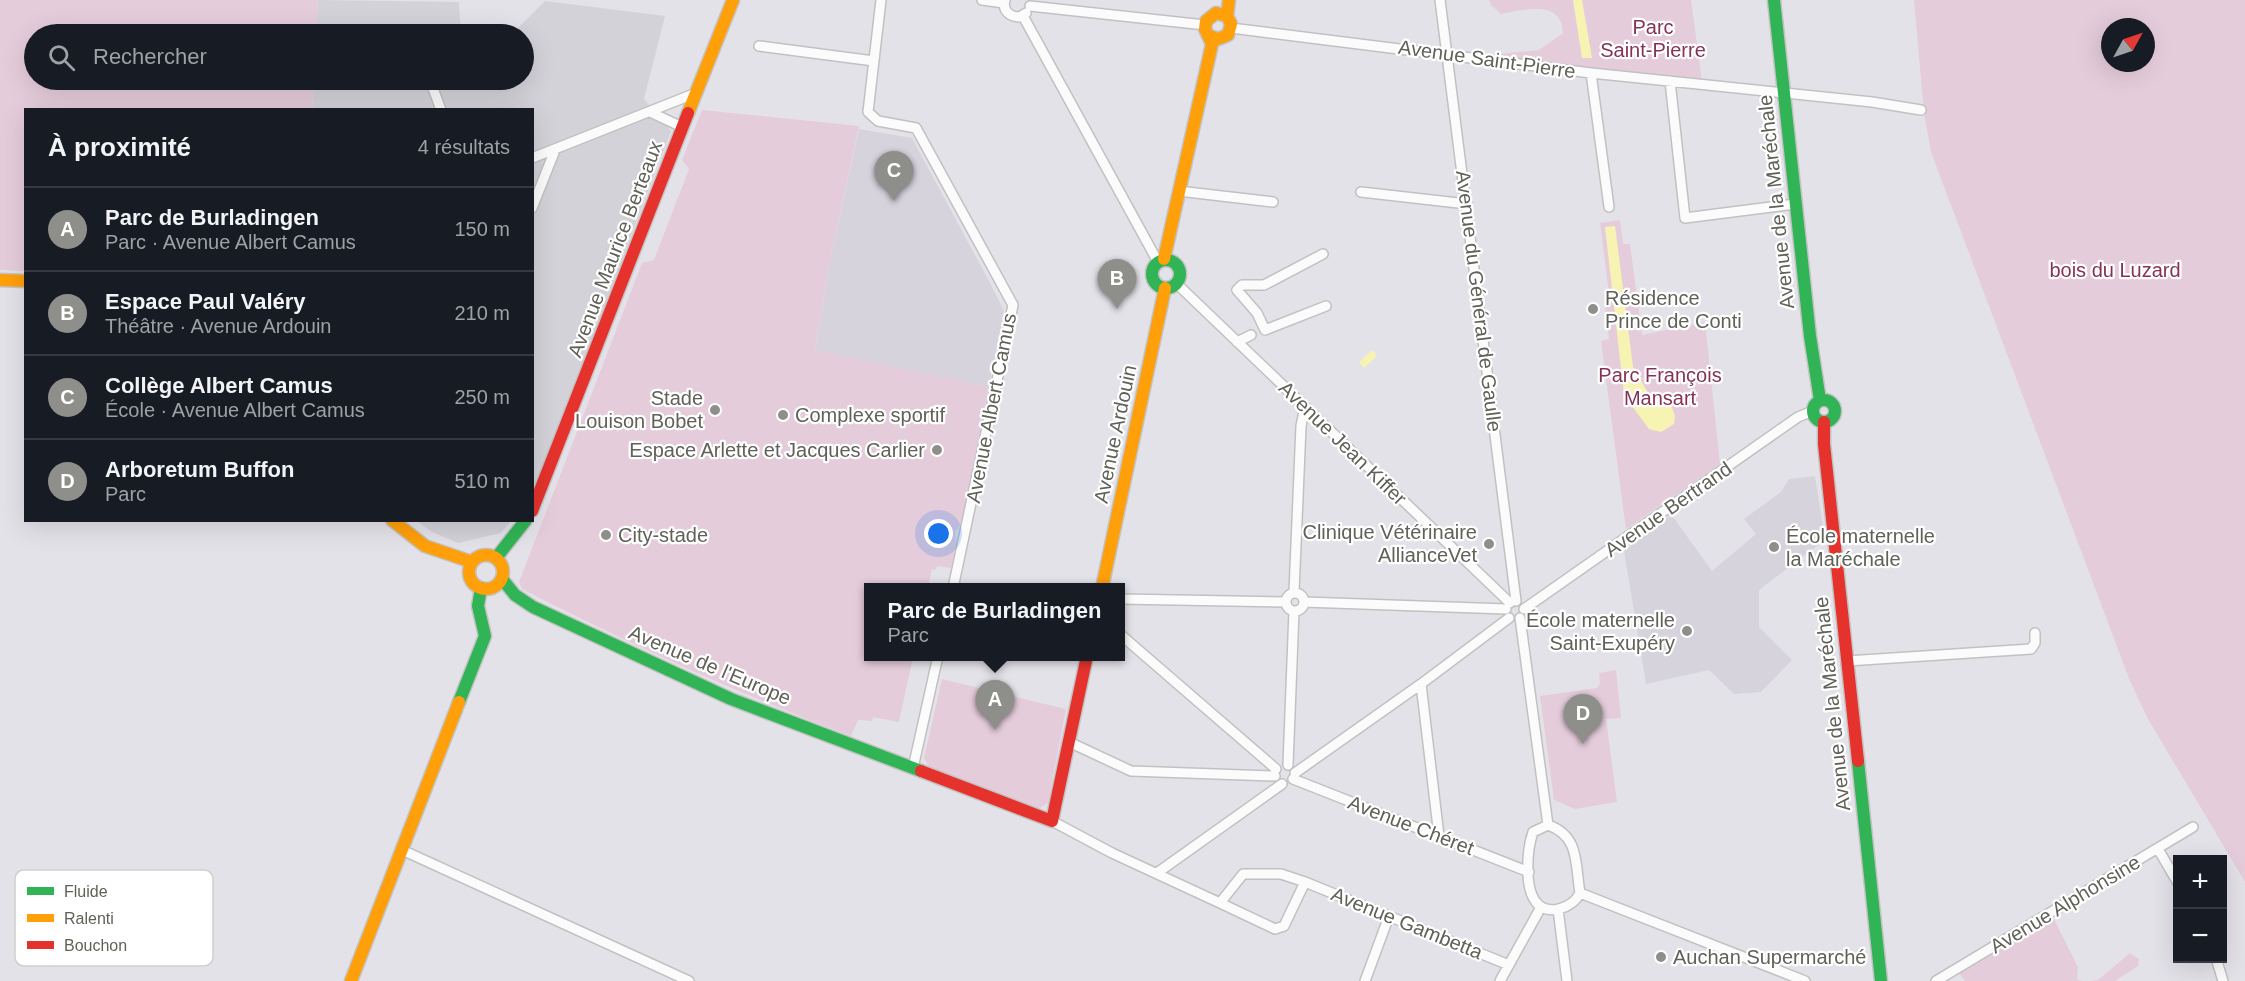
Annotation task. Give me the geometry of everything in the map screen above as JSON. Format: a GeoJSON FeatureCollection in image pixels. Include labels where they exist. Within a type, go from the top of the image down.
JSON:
{"type":"FeatureCollection","features":[{"type":"Feature","properties":{"kind":"street","name":"Avenue Maurice Berteaux"},"geometry":{"type":"LineString","coordinates":[[534,507],[634,258],[682,127],[733,0]]}},
{"type":"Feature","properties":{"kind":"street","name":"Avenue Albert Camus"},"geometry":{"type":"LineString","coordinates":[[881,0],[868,112],[872,118],[916,128],[1013,305],[954,583]]}},
{"type":"Feature","properties":{"kind":"street"},"geometry":{"type":"LineString","coordinates":[[982,0],[1005,1],[1009,15],[1023,16]]}},
{"type":"Feature","properties":{"kind":"street"},"geometry":{"type":"LineString","coordinates":[[1221,0],[1225,19]]}},
{"type":"Feature","properties":{"kind":"street"},"geometry":{"type":"LineString","coordinates":[[1165,260],[1212,44],[1212,33],[1225,19],[1229,0]]}},
{"type":"Feature","properties":{"kind":"street","name":"Avenue du Général de Gaulle"},"geometry":{"type":"LineString","coordinates":[[1440,0],[1467,204],[1510,608]]}},
{"type":"Feature","properties":{"kind":"street","name":"Avenue de la Maréchale"},"geometry":{"type":"LineString","coordinates":[[1774,0],[1816,406]]}},
{"type":"Feature","properties":{"kind":"street"},"geometry":{"type":"LineString","coordinates":[[1023,16],[1029,3],[1212,33]]}},
{"type":"Feature","properties":{"kind":"street"},"geometry":{"type":"LineString","coordinates":[[1023,16],[1165,260],[1181,271],[1171,286],[1157,285],[1152,278],[1153,269],[1165,260],[1187,192],[1217,49],[1208,17],[1225,19]]}},
{"type":"Feature","properties":{"kind":"street","name":"Avenue Saint-Pierre"},"geometry":{"type":"LineString","coordinates":[[1225,19],[1591,73],[1784,91],[1921,110]]}},
{"type":"Feature","properties":{"kind":"street"},"geometry":{"type":"LineString","coordinates":[[759,46],[874,60]]}},
{"type":"Feature","properties":{"kind":"street"},"geometry":{"type":"LineString","coordinates":[[1591,73],[1610,207]]}},
{"type":"Feature","properties":{"kind":"street"},"geometry":{"type":"LineString","coordinates":[[1670,81],[1685,218],[1795,204]]}},
{"type":"Feature","properties":{"kind":"street"},"geometry":{"type":"LineString","coordinates":[[434,90],[440,108]]}},
{"type":"Feature","properties":{"kind":"street"},"geometry":{"type":"LineString","coordinates":[[534,157],[696,93]]}},
{"type":"Feature","properties":{"kind":"street"},"geometry":{"type":"LineString","coordinates":[[650,112],[682,127]]}},
{"type":"Feature","properties":{"kind":"street"},"geometry":{"type":"LineString","coordinates":[[534,203],[555,150]]}},
{"type":"Feature","properties":{"kind":"street"},"geometry":{"type":"LineString","coordinates":[[1187,192],[1273,202]]}},
{"type":"Feature","properties":{"kind":"street"},"geometry":{"type":"LineString","coordinates":[[1361,192],[1467,204]]}},
{"type":"Feature","properties":{"kind":"street"},"geometry":{"type":"LineString","coordinates":[[1323,254],[1264,285],[1242,285],[1237,290],[1257,313],[1265,330],[1326,306]]}},
{"type":"Feature","properties":{"kind":"street"},"geometry":{"type":"LineString","coordinates":[[0,280],[24,281]]}},
{"type":"Feature","properties":{"kind":"street","name":"Avenue Jean Kiffer"},"geometry":{"type":"LineString","coordinates":[[1171,286],[1237,342],[1510,608],[1524,609]]}},
{"type":"Feature","properties":{"kind":"street","name":"Avenue Ardouin"},"geometry":{"type":"LineString","coordinates":[[1103,583],[1171,286]]}},
{"type":"Feature","properties":{"kind":"street"},"geometry":{"type":"LineString","coordinates":[[1237,342],[1251,336]]}},
{"type":"Feature","properties":{"kind":"street"},"geometry":{"type":"LineString","coordinates":[[1829,401],[1835,408],[1833,418],[1824,422],[1815,417],[1816,406],[1829,401]]}},
{"type":"Feature","properties":{"kind":"street","name":"Avenue Bertrand"},"geometry":{"type":"LineString","coordinates":[[1524,609],[1816,406]]}},
{"type":"Feature","properties":{"kind":"street"},"geometry":{"type":"LineString","coordinates":[[1294,592],[1301,426],[1305,407]]}},
{"type":"Feature","properties":{"kind":"street","name":"Avenue de la Maréchale"},"geometry":{"type":"LineString","coordinates":[[1824,422],[1824,444],[1846,661],[1881,981]]}},
{"type":"Feature","properties":{"kind":"street"},"geometry":{"type":"LineString","coordinates":[[395,522],[425,546],[472,562]]}},
{"type":"Feature","properties":{"kind":"street"},"geometry":{"type":"LineString","coordinates":[[496,558],[524,522]]}},
{"type":"Feature","properties":{"kind":"street"},"geometry":{"type":"LineString","coordinates":[[481,555],[496,558],[503,570],[502,579],[495,586],[481,588],[470,577],[472,562],[481,555]]}},
{"type":"Feature","properties":{"kind":"street","name":"Avenue de l'Europe"},"geometry":{"type":"LineString","coordinates":[[502,579],[514,595],[533,607],[731,699],[1052,821]]}},
{"type":"Feature","properties":{"kind":"street"},"geometry":{"type":"LineString","coordinates":[[351,981],[485,636],[478,606],[481,588]]}},
{"type":"Feature","properties":{"kind":"street"},"geometry":{"type":"LineString","coordinates":[[1294,592],[1299,594],[1304,602]]}},
{"type":"Feature","properties":{"kind":"street"},"geometry":{"type":"LineString","coordinates":[[1294,592],[1286,597],[1285,602],[1289,610],[1299,610],[1304,602]]}},
{"type":"Feature","properties":{"kind":"street"},"geometry":{"type":"LineString","coordinates":[[1125,599],[1285,602]]}},
{"type":"Feature","properties":{"kind":"street"},"geometry":{"type":"LineString","coordinates":[[1304,602],[1510,608],[1520,618]]}},
{"type":"Feature","properties":{"kind":"street"},"geometry":{"type":"LineString","coordinates":[[1292,772],[1421,684],[1510,608]]}},
{"type":"Feature","properties":{"kind":"street"},"geometry":{"type":"LineString","coordinates":[[1524,609],[1520,618],[1548,825]]}},
{"type":"Feature","properties":{"kind":"street"},"geometry":{"type":"LineString","coordinates":[[1125,639],[1288,784],[1292,772],[1294,611]]}},
{"type":"Feature","properties":{"kind":"street"},"geometry":{"type":"LineString","coordinates":[[1846,661],[2031,649],[2036,643],[2036,633]]}},
{"type":"Feature","properties":{"kind":"street"},"geometry":{"type":"LineString","coordinates":[[913,768],[938,661]]}},
{"type":"Feature","properties":{"kind":"street"},"geometry":{"type":"LineString","coordinates":[[1086,661],[1052,821],[1275,929],[1284,926],[1305,882]]}},
{"type":"Feature","properties":{"kind":"street"},"geometry":{"type":"LineString","coordinates":[[1421,684],[1440,829],[1439,836]]}},
{"type":"Feature","properties":{"kind":"street"},"geometry":{"type":"LineString","coordinates":[[1069,742],[1131,771],[1277,776]]}},
{"type":"Feature","properties":{"kind":"street"},"geometry":{"type":"LineString","coordinates":[[1157,873],[1277,776],[1281,765],[1292,772]]}},
{"type":"Feature","properties":{"kind":"street","name":"Avenue Chéret"},"geometry":{"type":"LineString","coordinates":[[1292,772],[1439,836],[1529,872]]}},
{"type":"Feature","properties":{"kind":"street"},"geometry":{"type":"LineString","coordinates":[[1548,825],[1567,835],[1573,846],[1580,893],[1570,905],[1558,909],[1541,907],[1534,901],[1529,872],[1527,853],[1533,832],[1548,825]]}},
{"type":"Feature","properties":{"kind":"street","name":"Avenue Alphonsine"},"geometry":{"type":"LineString","coordinates":[[1936,981],[2193,827]]}},
{"type":"Feature","properties":{"kind":"street"},"geometry":{"type":"LineString","coordinates":[[2158,849],[2173,874]]}},
{"type":"Feature","properties":{"kind":"street"},"geometry":{"type":"LineString","coordinates":[[402,850],[689,981]]}},
{"type":"Feature","properties":{"kind":"street","name":"Avenue Gambetta"},"geometry":{"type":"LineString","coordinates":[[1220,903],[1243,874],[1281,874],[1509,965]]}},
{"type":"Feature","properties":{"kind":"street"},"geometry":{"type":"LineString","coordinates":[[1580,893],[1805,981]]}},
{"type":"Feature","properties":{"kind":"street"},"geometry":{"type":"LineString","coordinates":[[1500,981],[1541,907]]}},
{"type":"Feature","properties":{"kind":"street"},"geometry":{"type":"LineString","coordinates":[[1558,909],[1567,981]]}},
{"type":"Feature","properties":{"kind":"street"},"geometry":{"type":"LineString","coordinates":[[1365,981],[1389,916]]}},
{"type":"Feature","properties":{"kind":"street"},"geometry":{"type":"LineString","coordinates":[[2218,963],[2223,981]]}},
{"type":"Feature","properties":{"kind":"street"},"geometry":{"type":"LineString","coordinates":[[1773,981],[1774,969]]}},
{"type":"Feature","properties":{"kind":"shaded area"},"geometry":{"type":"Polygon","coordinates":[[[318,0],[459,2],[460,24],[317,24],[318,0]]]}},
{"type":"Feature","properties":{"kind":"shaded area"},"geometry":{"type":"Polygon","coordinates":[[[1573,0],[1582,0],[1592,58],[1582,58],[1573,0]]]}},
{"type":"Feature","properties":{"kind":"shaded area"},"geometry":{"type":"Polygon","coordinates":[[[545,1],[665,16],[644,99],[671,131],[534,490],[534,108],[312,108],[313,90],[534,90],[534,24],[522,24],[545,1]]]}},
{"type":"Feature","properties":{"kind":"shaded area"},"geometry":{"type":"Polygon","coordinates":[[[859,129],[912,138],[990,283],[1004,311],[989,387],[815,351],[829,264],[859,129]]]}},
{"type":"Feature","properties":{"kind":"shaded area"},"geometry":{"type":"Polygon","coordinates":[[[1615,226],[1633,367],[1651,398],[1670,402],[1675,416],[1674,424],[1661,432],[1649,429],[1624,395],[1605,227],[1615,226]]]}},
{"type":"Feature","properties":{"kind":"shaded area"},"geometry":{"type":"Polygon","coordinates":[[[1371,351],[1375,352],[1376,357],[1364,368],[1359,362],[1371,351]]]}},
{"type":"Feature","properties":{"kind":"shaded area"},"geometry":{"type":"Polygon","coordinates":[[[1815,476],[1825,540],[1759,590],[1759,627],[1792,660],[1761,692],[1734,694],[1709,670],[1646,684],[1624,551],[1671,514],[1712,571],[1756,534],[1744,519],[1781,492],[1789,479],[1815,476]]]}},
{"type":"Feature","properties":{"kind":"shaded area"},"geometry":{"type":"Polygon","coordinates":[[[418,522],[510,522],[501,533],[458,543],[432,532],[418,522]]]}},
{"type":"Feature","properties":{"kind":"green space"},"geometry":{"type":"Polygon","coordinates":[[[0,0],[318,0],[317,24],[24,24],[24,90],[313,90],[312,108],[24,108],[24,271],[0,270],[0,0]]]}},
{"type":"Feature","properties":{"kind":"green space","name":"Parc Saint-Pierre"},"geometry":{"type":"Polygon","coordinates":[[[1489,0],[1691,0],[1702,81],[1497,59],[1497,54],[1539,50],[1563,33],[1557,15],[1550,11],[1532,9],[1501,14],[1489,0]]]}},
{"type":"Feature","properties":{"kind":"green space","name":"bois du Luzard"},"geometry":{"type":"Polygon","coordinates":[[[1914,0],[2245,0],[2245,882],[2148,719],[2130,681],[1931,152],[1924,113],[1914,0]]]}},
{"type":"Feature","properties":{"kind":"green space","name":"Complexe sportif"},"geometry":{"type":"Polygon","coordinates":[[[702,110],[859,126],[829,264],[815,350],[989,387],[961,523],[955,532],[956,544],[951,568],[937,566],[936,570],[932,569],[929,583],[864,583],[864,661],[912,661],[899,722],[873,717],[872,721],[858,720],[851,736],[726,686],[644,649],[522,589],[519,582],[642,263],[654,260],[689,169],[682,160],[702,110]]]}},
{"type":"Feature","properties":{"kind":"green space","name":"Parc François Mansart"},"geometry":{"type":"Polygon","coordinates":[[[1620,220],[1623,244],[1630,244],[1642,335],[1705,322],[1720,464],[1626,529],[1601,341],[1609,339],[1604,296],[1609,294],[1600,223],[1620,220]]]}},
{"type":"Feature","properties":{"kind":"green space"},"geometry":{"type":"Polygon","coordinates":[[[1616,670],[1621,718],[1606,719],[1617,802],[1575,809],[1554,800],[1540,696],[1597,688],[1600,683],[1599,673],[1616,670]]]}},
{"type":"Feature","properties":{"kind":"green space"},"geometry":{"type":"Polygon","coordinates":[[[942,679],[1066,709],[1048,803],[1038,809],[929,767],[924,758],[942,679]]]}},
{"type":"Feature","properties":{"kind":"green space"},"geometry":{"type":"Polygon","coordinates":[[[2053,917],[2078,967],[2077,979],[2082,981],[1965,981],[1959,973],[2053,917]]]}},
{"type":"Feature","properties":{"kind":"green space"},"geometry":{"type":"Polygon","coordinates":[[[2130,953],[2139,959],[2138,966],[2115,981],[2091,981],[2098,980],[2130,953]]]}},
{"type":"Feature","properties":{"kind":"traffic: fast"},"geometry":{"type":"LineString","coordinates":[[1774,0],[1810,336],[1820,400]]}},
{"type":"Feature","properties":{"kind":"traffic: fast"},"geometry":{"type":"LineString","coordinates":[[1166,260],[1176,264],[1180,274],[1176,284],[1166,288],[1156,284],[1152,274],[1156,264],[1166,260]]}},
{"type":"Feature","properties":{"kind":"traffic: fast"},"geometry":{"type":"LineString","coordinates":[[1824,400],[1832,403],[1835,411],[1832,419],[1824,422],[1816,419],[1813,411],[1816,403],[1824,400]]}},
{"type":"Feature","properties":{"kind":"traffic: fast"},"geometry":{"type":"LineString","coordinates":[[496,558],[524,522]]}},
{"type":"Feature","properties":{"kind":"traffic: fast"},"geometry":{"type":"LineString","coordinates":[[502,579],[515,595],[533,607],[731,699],[921,771]]}},
{"type":"Feature","properties":{"kind":"traffic: fast"},"geometry":{"type":"LineString","coordinates":[[459,702],[485,636],[478,606],[481,588]]}},
{"type":"Feature","properties":{"kind":"traffic: fast"},"geometry":{"type":"LineString","coordinates":[[1858,761],[1881,981]]}},
{"type":"Feature","properties":{"kind":"traffic: slow"},"geometry":{"type":"LineString","coordinates":[[688,113],[733,0]]}},
{"type":"Feature","properties":{"kind":"traffic: slow"},"geometry":{"type":"LineString","coordinates":[[1227,16],[1229,0]]}},
{"type":"Feature","properties":{"kind":"traffic: slow"},"geometry":{"type":"LineString","coordinates":[[1164,259],[1212,44],[1205,29],[1206,21],[1216,13],[1227,16],[1231,24],[1228,35],[1218,39],[1210,36]]}},
{"type":"Feature","properties":{"kind":"traffic: slow"},"geometry":{"type":"LineString","coordinates":[[0,280],[24,281]]}},
{"type":"Feature","properties":{"kind":"traffic: slow"},"geometry":{"type":"LineString","coordinates":[[1103,583],[1165,288]]}},
{"type":"Feature","properties":{"kind":"traffic: slow"},"geometry":{"type":"LineString","coordinates":[[395,522],[425,546],[472,562]]}},
{"type":"Feature","properties":{"kind":"traffic: slow"},"geometry":{"type":"LineString","coordinates":[[486,555],[498,560],[503,572],[498,584],[486,589],[474,584],[469,572],[474,560],[486,555]]}},
{"type":"Feature","properties":{"kind":"traffic: slow"},"geometry":{"type":"LineString","coordinates":[[351,981],[459,702]]}},
{"type":"Feature","properties":{"kind":"traffic: jam"},"geometry":{"type":"LineString","coordinates":[[534,506],[688,113]]}},
{"type":"Feature","properties":{"kind":"traffic: jam"},"geometry":{"type":"LineString","coordinates":[[1824,422],[1824,444],[1858,761]]}},
{"type":"Feature","properties":{"kind":"traffic: jam"},"geometry":{"type":"LineString","coordinates":[[921,771],[1052,821],[1086,661]]}},
{"type":"Feature","properties":{"kind":"place","name":"Collège Albert Camus"},"geometry":{"type":"Point","coordinates":[894,201]}},
{"type":"Feature","properties":{"kind":"place","name":"Espace Paul Valéry"},"geometry":{"type":"Point","coordinates":[1117,309]}},
{"type":"Feature","properties":{"kind":"place","name":"Résidence Prince de Conti"},"geometry":{"type":"Point","coordinates":[1593,309]}},
{"type":"Feature","properties":{"kind":"place","name":"Stade Louison Bobet"},"geometry":{"type":"Point","coordinates":[715,410]}},
{"type":"Feature","properties":{"kind":"place","name":"Complexe sportif"},"geometry":{"type":"Point","coordinates":[783,415]}},
{"type":"Feature","properties":{"kind":"place","name":"Espace Arlette et Jacques Carlier"},"geometry":{"type":"Point","coordinates":[937,450]}},
{"type":"Feature","properties":{"kind":"place","name":"City-stade"},"geometry":{"type":"Point","coordinates":[606,535]}},
{"type":"Feature","properties":{"kind":"place","name":"Clinique Vétérinaire AllianceVet"},"geometry":{"type":"Point","coordinates":[1489,544]}},
{"type":"Feature","properties":{"kind":"place","name":"École maternelle la Maréchale"},"geometry":{"type":"Point","coordinates":[1774,547]}},
{"type":"Feature","properties":{"kind":"place","name":"École maternelle Saint-Exupéry"},"geometry":{"type":"Point","coordinates":[1687,631]}},
{"type":"Feature","properties":{"kind":"place","name":"Parc de Burladingen"},"geometry":{"type":"Point","coordinates":[995,730]}},
{"type":"Feature","properties":{"kind":"place","name":"Arboretum Buffon"},"geometry":{"type":"Point","coordinates":[1583,744]}},
{"type":"Feature","properties":{"kind":"place","name":"Auchan Supermarché"},"geometry":{"type":"Point","coordinates":[1661,957]}}]}
